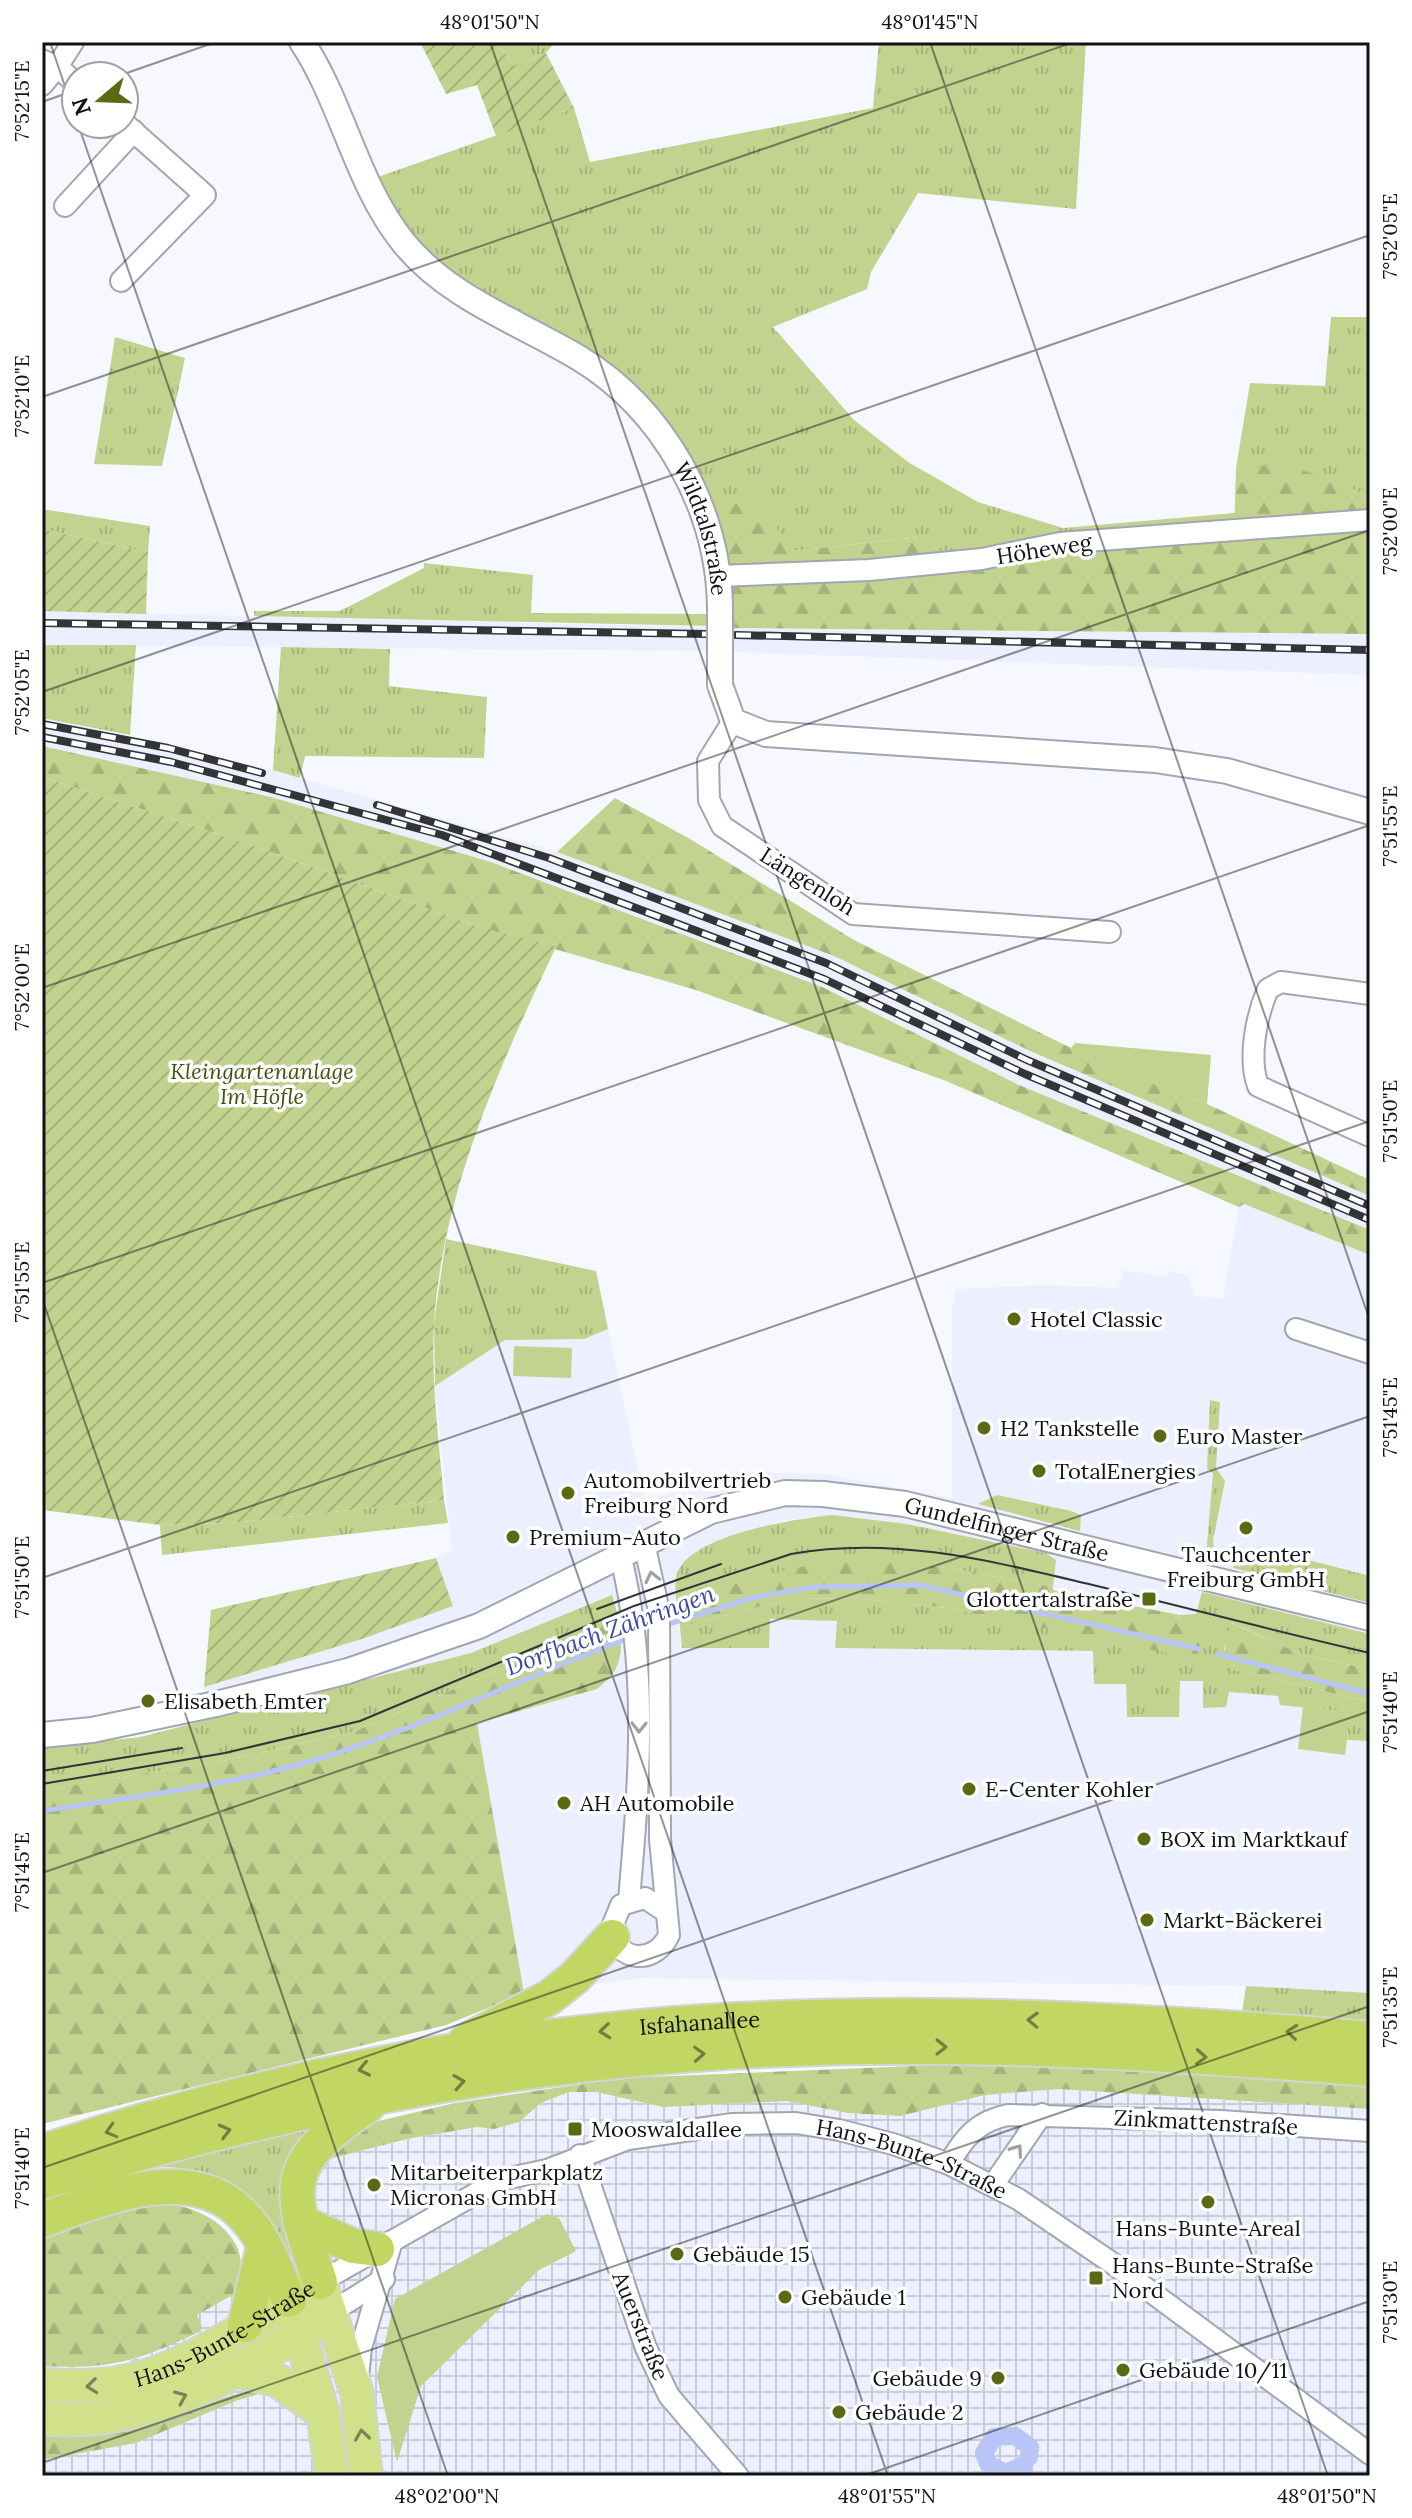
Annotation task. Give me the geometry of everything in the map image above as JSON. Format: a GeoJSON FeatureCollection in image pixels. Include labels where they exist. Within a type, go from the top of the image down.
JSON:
{"type":"FeatureCollection","features":[{"type":"Feature","properties":{"kind":"highway"},"geometry":{"type":"LineString","coordinates":[[440,2054],[550,1997],[575,1977],[612,1937]]}},
{"type":"Feature","properties":{"kind":"highway","name":"Isfahanallee"},"geometry":{"type":"LineString","coordinates":[[42,2152],[245,2096],[440,2054],[624,2029],[842,2016],[1132,2023],[1370,2039]]}},
{"type":"Feature","properties":{"kind":"highway","name":"Isfahanallee"},"geometry":{"type":"LineString","coordinates":[[42,2182],[222,2131],[382,2095],[594,2063],[684,2055],[863,2047],[1106,2051],[1370,2069]]}},
{"type":"Feature","properties":{"kind":"highway"},"geometry":{"type":"LineString","coordinates":[[325,2298],[300,2222],[296,2189],[303,2160],[333,2129],[382,2095]]}},
{"type":"Feature","properties":{"kind":"highway"},"geometry":{"type":"LineString","coordinates":[[42,2220],[108,2197],[178,2187],[225,2200],[241,2213],[264,2246],[289,2300]]}},
{"type":"Feature","properties":{"kind":"highway"},"geometry":{"type":"LineString","coordinates":[[300,2222],[384,2256]]}},
{"type":"Feature","properties":{"kind":"highway"},"geometry":{"type":"LineString","coordinates":[[245,2325],[264,2246]]}},
{"type":"Feature","properties":{"kind":"main road","name":"Hans-Bunte-Straße"},"geometry":{"type":"LineString","coordinates":[[42,2385],[76,2387],[141,2378],[172,2365],[289,2300],[325,2298]]}},
{"type":"Feature","properties":{"kind":"main road","name":"Hans-Bunte-Straße"},"geometry":{"type":"LineString","coordinates":[[42,2418],[78,2421],[124,2416],[185,2396],[300,2333],[325,2298]]}},
{"type":"Feature","properties":{"kind":"main road"},"geometry":{"type":"LineString","coordinates":[[325,2298],[357,2393],[366,2476]]}},
{"type":"Feature","properties":{"kind":"main road"},"geometry":{"type":"LineString","coordinates":[[289,2300],[323,2413],[332,2476]]}},
{"type":"Feature","properties":{"kind":"main road"},"geometry":{"type":"LineString","coordinates":[[235,2371],[277,2380],[323,2413]]}},
{"type":"Feature","properties":{"kind":"street"},"geometry":{"type":"LineString","coordinates":[[42,85],[50,64],[73,42]]}},
{"type":"Feature","properties":{"kind":"street","name":"Wildtalstraße"},"geometry":{"type":"LineString","coordinates":[[302,42],[323,80],[380,208],[403,242],[442,281],[608,378],[656,426],[688,481],[714,551],[720,606],[720,685],[733,721]]}},
{"type":"Feature","properties":{"kind":"street"},"geometry":{"type":"LineString","coordinates":[[121,281],[205,195],[140,137]]}},
{"type":"Feature","properties":{"kind":"street"},"geometry":{"type":"LineString","coordinates":[[65,206],[118,140]]}},
{"type":"Feature","properties":{"kind":"street","name":"Höheweg"},"geometry":{"type":"LineString","coordinates":[[718,576],[869,570],[982,559],[1060,543],[1370,520]]}},
{"type":"Feature","properties":{"kind":"street"},"geometry":{"type":"LineString","coordinates":[[733,721],[766,734],[1155,760],[1227,771],[1370,812]]}},
{"type":"Feature","properties":{"kind":"street","name":"Längenloh"},"geometry":{"type":"LineString","coordinates":[[733,721],[708,761],[709,800],[722,826],[853,914],[1110,932]]}},
{"type":"Feature","properties":{"kind":"street"},"geometry":{"type":"LineString","coordinates":[[1370,994],[1281,982],[1268,989],[1258,1018],[1253,1072],[1258,1086],[1370,1136]]}},
{"type":"Feature","properties":{"kind":"street"},"geometry":{"type":"LineString","coordinates":[[1296,1329],[1370,1353]]}},
{"type":"Feature","properties":{"kind":"street","name":"Gundelfinger Straße"},"geometry":{"type":"LineString","coordinates":[[42,1735],[92,1730],[216,1704],[348,1671],[479,1626],[711,1511],[762,1497],[823,1494],[905,1504],[1370,1618]]}},
{"type":"Feature","properties":{"kind":"street"},"geometry":{"type":"LineString","coordinates":[[620,1554],[639,1649],[638,1797],[629,1900],[612,1920],[612,1937],[626,1953],[647,1956],[657,1952],[669,1935],[658,1782],[659,1611],[644,1543]]}},
{"type":"Feature","properties":{"kind":"street"},"geometry":{"type":"LineString","coordinates":[[629,1900],[645,1898],[665,1911]]}},
{"type":"Feature","properties":{"kind":"street"},"geometry":{"type":"LineString","coordinates":[[993,2185],[1042,2114]]}},
{"type":"Feature","properties":{"kind":"street","name":"Zinkmattenstraße"},"geometry":{"type":"LineString","coordinates":[[949,2164],[971,2131],[987,2119],[1042,2114],[1370,2131]]}},
{"type":"Feature","properties":{"kind":"street","name":"Hans-Bunte-Straße"},"geometry":{"type":"LineString","coordinates":[[325,2298],[500,2180],[547,2170],[580,2155],[656,2132],[733,2124],[796,2123],[893,2144],[949,2164],[993,2185],[1112,2263],[1370,2454]]}},
{"type":"Feature","properties":{"kind":"street","name":"Auerstraße"},"geometry":{"type":"LineString","coordinates":[[580,2155],[646,2348],[669,2396],[738,2476]]}},
{"type":"Feature","properties":{"kind":"street"},"geometry":{"type":"LineString","coordinates":[[357,2393],[361,2348],[384,2256]]}},
{"type":"Feature","properties":{"kind":"street","name":"Hans-Bunte-Straße"},"geometry":{"type":"LineString","coordinates":[[325,2298],[384,2256]]}},
{"type":"Feature","properties":{"kind":"shaded area"},"geometry":{"type":"Polygon","coordinates":[[[42,611],[732,628],[1370,634],[1370,675],[709,651],[42,645],[42,611]]]}},
{"type":"Feature","properties":{"kind":"shaded area"},"geometry":{"type":"Polygon","coordinates":[[[42,717],[273,770],[557,852],[834,956],[1030,1051],[1370,1196],[1370,1230],[1019,1085],[822,987],[491,862],[271,797],[42,746],[42,717]]]}},
{"type":"Feature","properties":{"kind":"shaded area"},"geometry":{"type":"Polygon","coordinates":[[[1244,1204],[1370,1255],[1370,1669],[1196,1615],[1180,1615],[1053,1587],[676,1600],[682,1647],[768,1648],[769,1618],[837,1621],[836,1648],[1094,1651],[1126,1684],[1127,1717],[1179,1717],[1180,1681],[1203,1681],[1204,1708],[1229,1692],[1278,1696],[1280,1705],[1350,1712],[1347,1740],[1370,1741],[1370,1993],[1246,1986],[641,1978],[524,1993],[477,1723],[597,1688],[622,1654],[618,1619],[128,1776],[42,1790],[122,1750],[463,1656],[212,1721],[204,1687],[362,1639],[453,1606],[436,1558],[452,1551],[435,1386],[505,1340],[584,1339],[608,1329],[645,1503],[725,1472],[822,1474],[952,1498],[952,1311],[956,1289],[1049,1285],[1118,1288],[1124,1270],[1166,1277],[1169,1271],[1188,1275],[1195,1296],[1223,1299],[1239,1207],[1244,1204]],[[832,1515],[784,1520],[693,1552],[1053,1558],[1046,1553],[907,1524],[832,1515]]]}},
{"type":"Feature","properties":{"kind":"shaded area"},"geometry":{"type":"Polygon","coordinates":[[[1059,2089],[1370,2109],[1370,2476],[42,2476],[42,2460],[136,2443],[238,2400],[263,2393],[248,2390],[157,2423],[119,2431],[89,2435],[42,2433],[42,2366],[101,2368],[124,2363],[199,2332],[197,2315],[241,2290],[311,2194],[322,2165],[333,2158],[407,2139],[477,2127],[494,2129],[519,2122],[541,2103],[569,2092],[596,2092],[663,2107],[787,2101],[848,2113],[900,2116],[985,2095],[1059,2089]]]}},
{"type":"Feature","properties":{"kind":"green space"},"geometry":{"type":"Polygon","coordinates":[[[420,42],[496,42],[514,65],[546,53],[574,108],[496,136],[477,85],[446,94],[420,42]]]}},
{"type":"Feature","properties":{"kind":"green space"},"geometry":{"type":"Polygon","coordinates":[[[496,42],[555,42],[546,53],[514,65],[496,42]]]}},
{"type":"Feature","properties":{"kind":"green space"},"geometry":{"type":"Polygon","coordinates":[[[879,42],[1086,42],[1076,209],[918,193],[871,272],[867,289],[773,327],[854,420],[908,462],[978,502],[1063,528],[1235,513],[1234,537],[934,570],[920,537],[792,551],[713,508],[727,559],[732,606],[709,606],[705,557],[692,513],[669,467],[639,424],[607,391],[587,377],[438,292],[447,270],[409,230],[375,178],[574,108],[590,162],[873,108],[879,42]]]}},
{"type":"Feature","properties":{"kind":"green space"},"geometry":{"type":"Polygon","coordinates":[[[1331,317],[1370,317],[1370,497],[1305,472],[1274,467],[1236,468],[1250,383],[1325,386],[1331,317]]]}},
{"type":"Feature","properties":{"kind":"green space"},"geometry":{"type":"Polygon","coordinates":[[[115,337],[185,358],[162,466],[94,464],[115,337]]]}},
{"type":"Feature","properties":{"kind":"green space"},"geometry":{"type":"Polygon","coordinates":[[[1277,464],[1323,476],[1370,497],[1370,634],[732,628],[727,559],[713,508],[758,500],[792,551],[920,537],[932,547],[934,569],[1059,550],[1234,536],[1236,468],[1277,464]]]}},
{"type":"Feature","properties":{"kind":"green space"},"geometry":{"type":"Polygon","coordinates":[[[42,509],[150,526],[148,552],[42,529],[42,509]]]}},
{"type":"Feature","properties":{"kind":"green space"},"geometry":{"type":"Polygon","coordinates":[[[42,529],[148,552],[146,614],[42,611],[42,529]]]}},
{"type":"Feature","properties":{"kind":"green space"},"geometry":{"type":"Polygon","coordinates":[[[424,563],[533,575],[531,613],[709,614],[709,626],[254,616],[254,611],[340,611],[424,568],[424,563]]]}},
{"type":"Feature","properties":{"kind":"green space"},"geometry":{"type":"Polygon","coordinates":[[[42,645],[136,645],[130,735],[42,718],[42,645]]]}},
{"type":"Feature","properties":{"kind":"green space"},"geometry":{"type":"Polygon","coordinates":[[[281,647],[390,649],[389,686],[487,697],[484,758],[305,756],[300,778],[273,770],[281,647]]]}},
{"type":"Feature","properties":{"kind":"green space"},"geometry":{"type":"Polygon","coordinates":[[[42,746],[271,797],[491,862],[822,987],[1019,1085],[1370,1230],[1370,1255],[1244,1204],[1239,1207],[946,1081],[696,990],[479,927],[246,843],[42,777],[42,746]]]}},
{"type":"Feature","properties":{"kind":"green space","name":"Kleingartenanlage Im Höfle"},"geometry":{"type":"Polygon","coordinates":[[[42,777],[246,843],[479,927],[556,947],[477,1129],[449,1225],[440,1273],[433,1345],[444,1500],[232,1523],[160,1525],[42,1510],[42,777]]]}},
{"type":"Feature","properties":{"kind":"green space"},"geometry":{"type":"Polygon","coordinates":[[[615,798],[690,839],[854,940],[1071,1048],[1076,1054],[1207,1104],[1370,1180],[1370,1196],[1030,1051],[834,956],[557,852],[615,798]]]}},
{"type":"Feature","properties":{"kind":"green space"},"geometry":{"type":"Polygon","coordinates":[[[1075,1043],[1211,1055],[1207,1104],[1075,1054],[1071,1048],[1075,1043]]]}},
{"type":"Feature","properties":{"kind":"green space"},"geometry":{"type":"Polygon","coordinates":[[[446,1239],[596,1271],[608,1329],[584,1339],[505,1340],[435,1386],[434,1323],[446,1239]]]}},
{"type":"Feature","properties":{"kind":"green space"},"geometry":{"type":"Polygon","coordinates":[[[514,1346],[572,1348],[571,1378],[513,1376],[514,1346]]]}},
{"type":"Feature","properties":{"kind":"green space"},"geometry":{"type":"Polygon","coordinates":[[[1210,1400],[1220,1402],[1216,1468],[1225,1481],[1213,1540],[1215,1565],[1207,1563],[1206,1556],[1213,1473],[1207,1469],[1210,1400]]]}},
{"type":"Feature","properties":{"kind":"green space"},"geometry":{"type":"Polygon","coordinates":[[[997,1495],[1081,1515],[1080,1531],[978,1504],[997,1495]]]}},
{"type":"Feature","properties":{"kind":"green space"},"geometry":{"type":"Polygon","coordinates":[[[444,1500],[448,1523],[162,1555],[160,1525],[232,1523],[444,1500]]]}},
{"type":"Feature","properties":{"kind":"green space"},"geometry":{"type":"Polygon","coordinates":[[[832,1515],[907,1524],[1046,1553],[1056,1560],[1053,1587],[923,1564],[716,1589],[676,1600],[677,1572],[690,1557],[706,1546],[748,1530],[832,1515]]]}},
{"type":"Feature","properties":{"kind":"green space"},"geometry":{"type":"Polygon","coordinates":[[[1258,1547],[1370,1576],[1370,1603],[1233,1568],[1236,1558],[1254,1563],[1258,1547]]]}},
{"type":"Feature","properties":{"kind":"green space"},"geometry":{"type":"Polygon","coordinates":[[[436,1558],[453,1606],[362,1639],[204,1687],[211,1610],[436,1558]]]}},
{"type":"Feature","properties":{"kind":"green space"},"geometry":{"type":"Polygon","coordinates":[[[853,1561],[923,1564],[1053,1587],[1053,1590],[1180,1615],[1179,1621],[1205,1628],[1196,1659],[947,1608],[861,1599],[794,1598],[680,1627],[676,1600],[792,1568],[853,1561]]]}},
{"type":"Feature","properties":{"kind":"green space"},"geometry":{"type":"Polygon","coordinates":[[[1202,1592],[1370,1634],[1370,1669],[1304,1655],[1232,1623],[1224,1649],[1232,1669],[1370,1702],[1370,1741],[1347,1740],[1349,1712],[1280,1705],[1278,1696],[1229,1692],[1226,1707],[1203,1708],[1203,1681],[1180,1681],[1179,1717],[1127,1717],[1126,1684],[1094,1684],[1093,1651],[835,1648],[837,1621],[770,1619],[769,1648],[682,1648],[680,1627],[794,1598],[861,1599],[947,1608],[1195,1658],[1179,1621],[1180,1615],[1196,1614],[1202,1592]]]}},
{"type":"Feature","properties":{"kind":"green space"},"geometry":{"type":"Polygon","coordinates":[[[612,1595],[619,1619],[353,1732],[227,1760],[42,1790],[42,1748],[140,1737],[471,1653],[612,1595]]]}},
{"type":"Feature","properties":{"kind":"green space"},"geometry":{"type":"Polygon","coordinates":[[[619,1619],[620,1658],[613,1674],[597,1689],[477,1723],[524,1993],[446,2025],[42,2124],[42,1790],[227,1760],[353,1732],[619,1619]]]}},
{"type":"Feature","properties":{"kind":"green space"},"geometry":{"type":"Polygon","coordinates":[[[1231,1623],[1304,1655],[1370,1669],[1370,1702],[1232,1669],[1225,1653],[1231,1623]]]}},
{"type":"Feature","properties":{"kind":"green space"},"geometry":{"type":"Polygon","coordinates":[[[1303,1707],[1350,1712],[1345,1755],[1298,1749],[1303,1707]]]}},
{"type":"Feature","properties":{"kind":"green space"},"geometry":{"type":"Polygon","coordinates":[[[1246,1986],[1370,1993],[1370,2028],[1241,2019],[1246,1986]]]}},
{"type":"Feature","properties":{"kind":"green space"},"geometry":{"type":"Polygon","coordinates":[[[937,2065],[1089,2065],[1370,2085],[1370,2109],[1059,2089],[985,2095],[900,2116],[848,2113],[787,2101],[663,2107],[596,2092],[569,2092],[541,2103],[519,2122],[494,2129],[477,2127],[407,2139],[333,2158],[322,2165],[357,2126],[455,2103],[623,2078],[937,2065]]]}},
{"type":"Feature","properties":{"kind":"green space"},"geometry":{"type":"Polygon","coordinates":[[[327,2114],[297,2141],[288,2156],[285,2197],[297,2251],[285,2258],[204,2178],[179,2168],[160,2167],[119,2175],[42,2202],[42,2194],[327,2114]]]}},
{"type":"Feature","properties":{"kind":"green space"},"geometry":{"type":"Polygon","coordinates":[[[152,2201],[189,2208],[222,2227],[239,2252],[241,2290],[197,2315],[202,2327],[199,2332],[140,2357],[106,2365],[42,2366],[42,2231],[152,2201]]]}},
{"type":"Feature","properties":{"kind":"green space"},"geometry":{"type":"Polygon","coordinates":[[[547,2214],[559,2218],[576,2251],[539,2270],[421,2386],[397,2462],[377,2377],[395,2299],[547,2214]]]}},
{"type":"Feature","properties":{"kind":"green space"},"geometry":{"type":"Polygon","coordinates":[[[260,2389],[263,2393],[238,2400],[136,2443],[42,2460],[42,2433],[86,2435],[131,2429],[260,2389]]]}},
{"type":"Feature","properties":{"kind":"waterway","name":"Dorfbach Zähringen"},"geometry":{"type":"LineString","coordinates":[[665,1625],[755,1597],[813,1587],[920,1585],[1199,1649]]}},
{"type":"Feature","properties":{"kind":"waterway","name":"Dorfbach Zähringen"},"geometry":{"type":"LineString","coordinates":[[42,1811],[212,1784],[311,1761],[392,1734],[629,1638]]}},
{"type":"Feature","properties":{"kind":"waterway","name":"Dorfbach Zähringen"},"geometry":{"type":"LineString","coordinates":[[1218,1654],[1370,1694]]}},
{"type":"Feature","properties":{"kind":"waterway"},"geometry":{"type":"LineString","coordinates":[[1024,2465],[1005,2473],[988,2464],[984,2453],[994,2437],[1015,2436],[1030,2447],[1029,2457]]}},
{"type":"Feature","properties":{"kind":"tram line"},"geometry":{"type":"LineString","coordinates":[[42,1784],[225,1753],[360,1721],[634,1606],[791,1554],[830,1549],[907,1549],[983,1560],[1370,1653]]}},
{"type":"Feature","properties":{"kind":"tram line"},"geometry":{"type":"LineString","coordinates":[[597,1609],[721,1564]]}},
{"type":"Feature","properties":{"kind":"tram line"},"geometry":{"type":"LineString","coordinates":[[42,1771],[182,1748]]}},
{"type":"Feature","properties":{"kind":"railway"},"geometry":{"type":"LineString","coordinates":[[42,623],[708,634]]}},
{"type":"Feature","properties":{"kind":"railway"},"geometry":{"type":"LineString","coordinates":[[736,635],[1370,650]]}},
{"type":"Feature","properties":{"kind":"railway"},"geometry":{"type":"LineString","coordinates":[[42,724],[168,748],[262,773]]}},
{"type":"Feature","properties":{"kind":"railway"},"geometry":{"type":"LineString","coordinates":[[42,737],[171,762],[442,835],[824,979],[1025,1074],[1370,1220]]}},
{"type":"Feature","properties":{"kind":"railway"},"geometry":{"type":"LineString","coordinates":[[377,805],[549,858],[826,963],[1027,1060],[1370,1206]]}},
{"type":"Feature","properties":{"kind":"place","name":"Hotel Classic"},"geometry":{"type":"Point","coordinates":[1014,1319]}},
{"type":"Feature","properties":{"kind":"place","name":"H2 Tankstelle"},"geometry":{"type":"Point","coordinates":[984,1428]}},
{"type":"Feature","properties":{"kind":"place","name":"Euro Master"},"geometry":{"type":"Point","coordinates":[1160,1436]}},
{"type":"Feature","properties":{"kind":"place","name":"TotalEnergies"},"geometry":{"type":"Point","coordinates":[1039,1471]}},
{"type":"Feature","properties":{"kind":"place","name":"Automobilvertrieb Freiburg Nord"},"geometry":{"type":"Point","coordinates":[568,1493]}},
{"type":"Feature","properties":{"kind":"place","name":"Tauchcenter Freiburg GmbH"},"geometry":{"type":"Point","coordinates":[1246,1528]}},
{"type":"Feature","properties":{"kind":"place","name":"Premium-Auto"},"geometry":{"type":"Point","coordinates":[513,1537]}},
{"type":"Feature","properties":{"kind":"place","name":"Glottertalstraße"},"geometry":{"type":"Point","coordinates":[1149,1599]}},
{"type":"Feature","properties":{"kind":"place","name":"Elisabeth Emter"},"geometry":{"type":"Point","coordinates":[148,1701]}},
{"type":"Feature","properties":{"kind":"place","name":"E-Center Kohler"},"geometry":{"type":"Point","coordinates":[969,1789]}},
{"type":"Feature","properties":{"kind":"place","name":"AH Automobile"},"geometry":{"type":"Point","coordinates":[564,1803]}},
{"type":"Feature","properties":{"kind":"place","name":"BOX im Marktkauf"},"geometry":{"type":"Point","coordinates":[1144,1839]}},
{"type":"Feature","properties":{"kind":"place","name":"Markt-Bäckerei"},"geometry":{"type":"Point","coordinates":[1147,1920]}},
{"type":"Feature","properties":{"kind":"place","name":"Mooswaldallee"},"geometry":{"type":"Point","coordinates":[575,2129]}},
{"type":"Feature","properties":{"kind":"place","name":"Mitarbeiterparkplatz Micronas GmbH"},"geometry":{"type":"Point","coordinates":[374,2185]}},
{"type":"Feature","properties":{"kind":"place","name":"Hans-Bunte-Areal"},"geometry":{"type":"Point","coordinates":[1208,2202]}},
{"type":"Feature","properties":{"kind":"place","name":"Gebäude 15"},"geometry":{"type":"Point","coordinates":[677,2254]}},
{"type":"Feature","properties":{"kind":"place","name":"Hans-Bunte-Straße Nord"},"geometry":{"type":"Point","coordinates":[1096,2278]}},
{"type":"Feature","properties":{"kind":"place","name":"Gebäude 1"},"geometry":{"type":"Point","coordinates":[785,2297]}},
{"type":"Feature","properties":{"kind":"place","name":"Gebäude 10/11"},"geometry":{"type":"Point","coordinates":[1123,2370]}},
{"type":"Feature","properties":{"kind":"place","name":"Gebäude 9"},"geometry":{"type":"Point","coordinates":[998,2378]}},
{"type":"Feature","properties":{"kind":"place","name":"Gebäude 2"},"geometry":{"type":"Point","coordinates":[839,2412]}}]}
